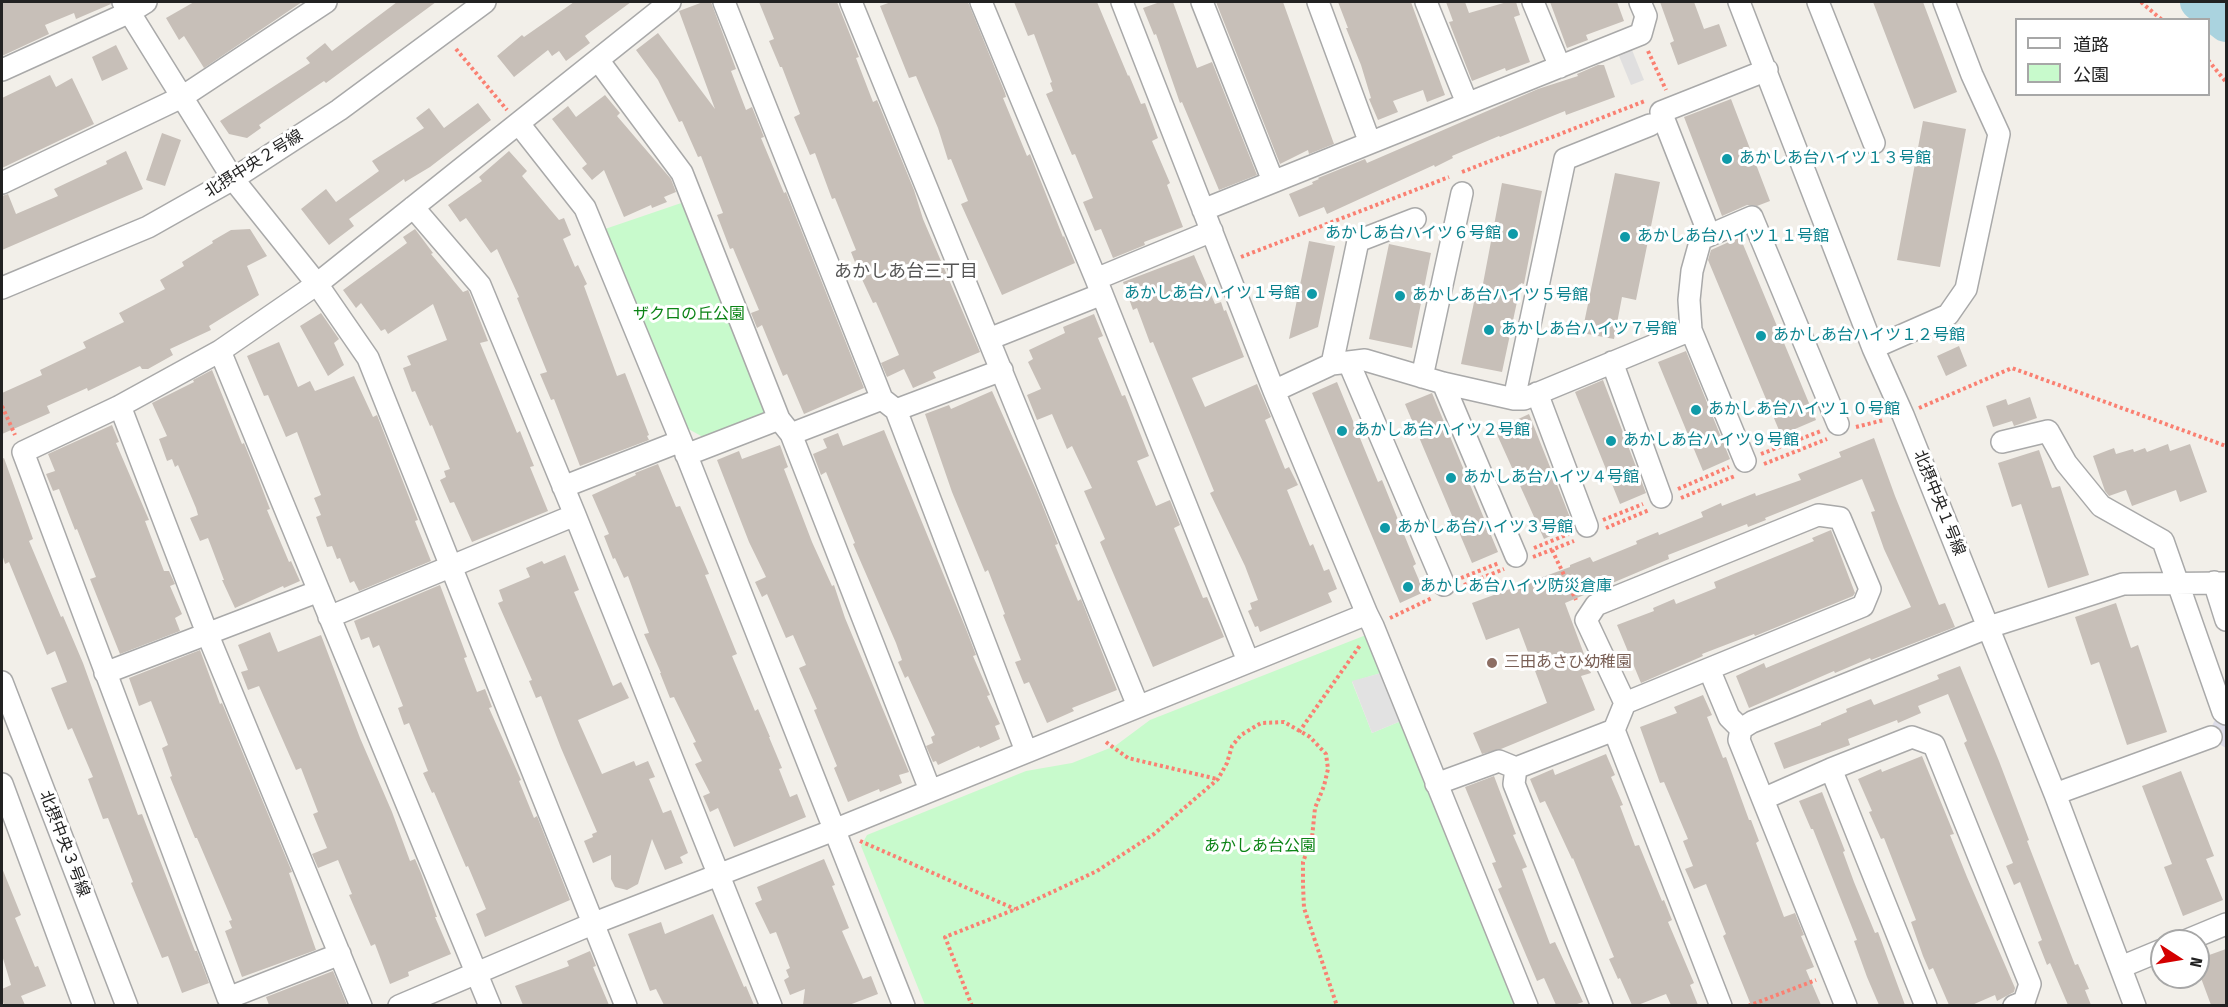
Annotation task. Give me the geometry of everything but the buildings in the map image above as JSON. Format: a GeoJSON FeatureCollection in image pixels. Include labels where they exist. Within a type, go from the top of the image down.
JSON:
{"type":"FeatureCollection","features":[{"type":"Feature","properties":{"kind":"street"},"geometry":{"type":"LineString","coordinates":[[2,183],[182,97],[326,2]]}},
{"type":"Feature","properties":{"kind":"street","name":"北摂中央２号線"},"geometry":{"type":"LineString","coordinates":[[2,288],[148,227],[233,179],[339,110],[485,2]]}},
{"type":"Feature","properties":{"kind":"street"},"geometry":{"type":"LineString","coordinates":[[340,954],[228,998],[23,452],[120,406],[220,351],[317,284],[670,2]]}},
{"type":"Feature","properties":{"kind":"street"},"geometry":{"type":"LineString","coordinates":[[724,2],[889,405],[1026,752]]}},
{"type":"Feature","properties":{"kind":"street"},"geometry":{"type":"LineString","coordinates":[[852,2],[1138,706]]}},
{"type":"Feature","properties":{"kind":"street"},"geometry":{"type":"LineString","coordinates":[[981,2],[1099,286],[1248,661]]}},
{"type":"Feature","properties":{"kind":"street"},"geometry":{"type":"LineString","coordinates":[[1122,2],[1274,391],[1527,1005]]}},
{"type":"Feature","properties":{"kind":"street"},"geometry":{"type":"LineString","coordinates":[[1202,2],[1273,181]]}},
{"type":"Feature","properties":{"kind":"street"},"geometry":{"type":"LineString","coordinates":[[1318,2],[1370,143]]}},
{"type":"Feature","properties":{"kind":"street"},"geometry":{"type":"LineString","coordinates":[[1426,2],[1467,103]]}},
{"type":"Feature","properties":{"kind":"street"},"geometry":{"type":"LineString","coordinates":[[1533,2],[1560,67]]}},
{"type":"Feature","properties":{"kind":"street"},"geometry":{"type":"LineString","coordinates":[[1203,210],[1641,34],[1647,16],[1640,2]]}},
{"type":"Feature","properties":{"kind":"street","name":"北摂中央１号線"},"geometry":{"type":"LineString","coordinates":[[1739,2],[1873,348],[1903,415],[2055,794],[2135,1005]]}},
{"type":"Feature","properties":{"kind":"street"},"geometry":{"type":"LineString","coordinates":[[1818,2],[1874,143]]}},
{"type":"Feature","properties":{"kind":"street"},"geometry":{"type":"LineString","coordinates":[[1873,348],[1948,315],[1966,289],[1999,135],[1972,75],[1944,2]]}},
{"type":"Feature","properties":{"kind":"street"},"geometry":{"type":"LineString","coordinates":[[2,70],[133,5],[182,97],[233,179],[317,284],[368,358],[626,1005]]}},
{"type":"Feature","properties":{"kind":"street"},"geometry":{"type":"LineString","coordinates":[[598,60],[682,173],[930,790]]}},
{"type":"Feature","properties":{"kind":"street"},"geometry":{"type":"LineString","coordinates":[[1749,467],[1691,330],[1689,300],[1692,271],[1705,224],[1661,112],[1767,70]]}},
{"type":"Feature","properties":{"kind":"street"},"geometry":{"type":"LineString","coordinates":[[519,124],[585,208],[683,448],[904,1005]]}},
{"type":"Feature","properties":{"kind":"street"},"geometry":{"type":"LineString","coordinates":[[1514,399],[1565,159],[1650,125]]}},
{"type":"Feature","properties":{"kind":"street"},"geometry":{"type":"LineString","coordinates":[[1422,376],[1461,193]]}},
{"type":"Feature","properties":{"kind":"street"},"geometry":{"type":"LineString","coordinates":[[413,207],[480,285],[575,515],[771,1005]]}},
{"type":"Feature","properties":{"kind":"street"},"geometry":{"type":"LineString","coordinates":[[1701,238],[1752,217],[1841,430]]}},
{"type":"Feature","properties":{"kind":"street"},"geometry":{"type":"LineString","coordinates":[[1415,219],[1358,241],[1341,364],[1447,589]]}},
{"type":"Feature","properties":{"kind":"street"},"geometry":{"type":"LineString","coordinates":[[989,339],[1212,231]]}},
{"type":"Feature","properties":{"kind":"street"},"geometry":{"type":"LineString","coordinates":[[1274,391],[1341,364],[1365,360],[1443,383],[1514,399],[1524,399],[1691,330]]}},
{"type":"Feature","properties":{"kind":"street"},"geometry":{"type":"LineString","coordinates":[[220,351],[490,1005]]}},
{"type":"Feature","properties":{"kind":"street"},"geometry":{"type":"LineString","coordinates":[[1612,362],[1664,502]]}},
{"type":"Feature","properties":{"kind":"street"},"geometry":{"type":"LineString","coordinates":[[562,487],[683,448],[889,405],[1002,370]]}},
{"type":"Feature","properties":{"kind":"street"},"geometry":{"type":"LineString","coordinates":[[1443,383],[1519,560]]}},
{"type":"Feature","properties":{"kind":"street"},"geometry":{"type":"LineString","coordinates":[[1537,393],[1592,530]]}},
{"type":"Feature","properties":{"kind":"street"},"geometry":{"type":"LineString","coordinates":[[120,406],[207,633],[360,1005]]}},
{"type":"Feature","properties":{"kind":"street"},"geometry":{"type":"LineString","coordinates":[[2002,442],[2048,431],[2066,463],[2101,506],[2163,541],[2224,713],[2218,741],[2055,794]]}},
{"type":"Feature","properties":{"kind":"street"},"geometry":{"type":"LineString","coordinates":[[1625,703],[1586,620],[1596,605],[1818,514],[1840,518],[1870,589],[1863,606],[1625,703],[1614,730],[1721,1005]]}},
{"type":"Feature","properties":{"kind":"street"},"geometry":{"type":"LineString","coordinates":[[329,617],[575,515]]}},
{"type":"Feature","properties":{"kind":"street"},"geometry":{"type":"LineString","coordinates":[[1846,1005],[1739,740],[1741,729],[1752,722],[1989,627],[2123,584],[2220,583],[2226,620]]}},
{"type":"Feature","properties":{"kind":"street"},"geometry":{"type":"LineString","coordinates":[[105,673],[319,591]]}},
{"type":"Feature","properties":{"kind":"street"},"geometry":{"type":"LineString","coordinates":[[399,1005],[592,924],[834,830],[1248,661],[1370,620]]}},
{"type":"Feature","properties":{"kind":"street"},"geometry":{"type":"LineString","coordinates":[[1708,669],[1729,717],[1741,729]]}},
{"type":"Feature","properties":{"kind":"street","name":"北摂中央３号線"},"geometry":{"type":"LineString","coordinates":[[2,682],[127,1005]]}},
{"type":"Feature","properties":{"kind":"street"},"geometry":{"type":"LineString","coordinates":[[1436,784],[1499,761],[1516,768],[1614,730]]}},
{"type":"Feature","properties":{"kind":"street"},"geometry":{"type":"LineString","coordinates":[[1763,799],[1912,737],[1934,744],[2030,984],[2024,1002],[2014,1005]]}},
{"type":"Feature","properties":{"kind":"street"},"geometry":{"type":"LineString","coordinates":[[1516,768],[1514,784],[1602,1005]]}},
{"type":"Feature","properties":{"kind":"street"},"geometry":{"type":"LineString","coordinates":[[1831,769],[1926,1005]]}},
{"type":"Feature","properties":{"kind":"street"},"geometry":{"type":"LineString","coordinates":[[2,784],[84,1005]]}},
{"type":"Feature","properties":{"kind":"street"},"geometry":{"type":"LineString","coordinates":[[2210,931],[2226,924]]}},
{"type":"Feature","properties":{"kind":"street"},"geometry":{"type":"LineString","coordinates":[[2121,967],[2150,955]]}},
{"type":"Feature","properties":{"kind":"path"},"geometry":{"type":"LineString","coordinates":[[2141,2],[2160,18]]}},
{"type":"Feature","properties":{"kind":"path"},"geometry":{"type":"LineString","coordinates":[[443,34],[519,124]]}},
{"type":"Feature","properties":{"kind":"path"},"geometry":{"type":"LineString","coordinates":[[1641,34],[1667,92]]}},
{"type":"Feature","properties":{"kind":"path"},"geometry":{"type":"LineString","coordinates":[[2210,62],[2226,82]]}},
{"type":"Feature","properties":{"kind":"path"},"geometry":{"type":"LineString","coordinates":[[1224,264],[1656,97]]}},
{"type":"Feature","properties":{"kind":"path"},"geometry":{"type":"LineString","coordinates":[[1299,732],[1370,620],[1519,560],[1552,550],[1592,530],[1841,430],[1903,415],[2012,368],[2226,446]]}},
{"type":"Feature","properties":{"kind":"path"},"geometry":{"type":"LineString","coordinates":[[2,406],[23,452]]}},
{"type":"Feature","properties":{"kind":"path"},"geometry":{"type":"LineString","coordinates":[[1552,550],[1586,620]]}},
{"type":"Feature","properties":{"kind":"path"},"geometry":{"type":"LineString","coordinates":[[972,1005],[945,937],[1016,909],[1097,871],[1154,834],[1218,779],[1227,763],[1232,746],[1241,735],[1261,723],[1284,722],[1310,737],[1326,754],[1328,769],[1315,808],[1312,838],[1303,862],[1302,885],[1304,908],[1337,1005]]}},
{"type":"Feature","properties":{"kind":"path"},"geometry":{"type":"LineString","coordinates":[[1086,727],[1128,758],[1218,779]]}},
{"type":"Feature","properties":{"kind":"path"},"geometry":{"type":"LineString","coordinates":[[834,830],[1016,909]]}},
{"type":"Feature","properties":{"kind":"path"},"geometry":{"type":"LineString","coordinates":[[1748,1005],[1833,973]]}},
{"type":"Feature","properties":{"kind":"shaded area"},"geometry":{"type":"Polygon","coordinates":[[[1630,45],[1644,80],[1631,85],[1617,51],[1630,45]]]}},
{"type":"Feature","properties":{"kind":"shaded area"},"geometry":{"type":"Polygon","coordinates":[[[1381,673],[1401,721],[1372,733],[1352,681],[1381,673]]]}},
{"type":"Feature","properties":{"kind":"shaded area"},"geometry":{"type":"Polygon","coordinates":[[[2223,705],[2226,707],[2226,748],[2206,737],[2223,705]]]}},
{"type":"Feature","properties":{"kind":"green space","name":"ザクロの丘公園"},"geometry":{"type":"Polygon","coordinates":[[[693,199],[771,396],[763,414],[703,437],[683,426],[605,229],[693,199]]]}},
{"type":"Feature","properties":{"kind":"green space","name":"あかしあ台公園"},"geometry":{"type":"Polygon","coordinates":[[[1366,635],[1381,673],[1352,682],[1372,733],[1401,721],[1518,1005],[925,1005],[861,846],[867,835],[1026,771],[1072,763],[1115,746],[1150,720],[1366,635]]]}},
{"type":"Feature","properties":{"kind":"waterway"},"geometry":{"type":"LineString","coordinates":[[2198,2],[2226,24]]}},
{"type":"Feature","properties":{"kind":"place","name":"あかしあ台ハイツ１３号館"},"geometry":{"type":"Point","coordinates":[1727,159]}},
{"type":"Feature","properties":{"kind":"place","name":"あかしあ台ハイツ６号館"},"geometry":{"type":"Point","coordinates":[1513,234]}},
{"type":"Feature","properties":{"kind":"place","name":"あかしあ台ハイツ１１号館"},"geometry":{"type":"Point","coordinates":[1625,237]}},
{"type":"Feature","properties":{"kind":"place","name":"あかしあ台ハイツ１号館"},"geometry":{"type":"Point","coordinates":[1312,294]}},
{"type":"Feature","properties":{"kind":"place","name":"あかしあ台ハイツ５号館"},"geometry":{"type":"Point","coordinates":[1400,296]}},
{"type":"Feature","properties":{"kind":"place","name":"あかしあ台ハイツ７号館"},"geometry":{"type":"Point","coordinates":[1489,330]}},
{"type":"Feature","properties":{"kind":"place","name":"あかしあ台ハイツ１２号館"},"geometry":{"type":"Point","coordinates":[1761,336]}},
{"type":"Feature","properties":{"kind":"place","name":"あかしあ台ハイツ１０号館"},"geometry":{"type":"Point","coordinates":[1696,410]}},
{"type":"Feature","properties":{"kind":"place","name":"あかしあ台ハイツ２号館"},"geometry":{"type":"Point","coordinates":[1342,431]}},
{"type":"Feature","properties":{"kind":"place","name":"あかしあ台ハイツ９号館"},"geometry":{"type":"Point","coordinates":[1611,441]}},
{"type":"Feature","properties":{"kind":"place","name":"あかしあ台ハイツ４号館"},"geometry":{"type":"Point","coordinates":[1451,478]}},
{"type":"Feature","properties":{"kind":"place","name":"あかしあ台ハイツ３号館"},"geometry":{"type":"Point","coordinates":[1385,528]}},
{"type":"Feature","properties":{"kind":"place","name":"あかしあ台ハイツ防災倉庫"},"geometry":{"type":"Point","coordinates":[1408,587]}},
{"type":"Feature","properties":{"kind":"place","name":"三田あさひ幼稚園"},"geometry":{"type":"Point","coordinates":[1492,663]}},
{"type":"Feature","properties":{"kind":"district","name":"あかしあ台三丁目"},"geometry":{"type":"Point","coordinates":[906,272]}}]}
